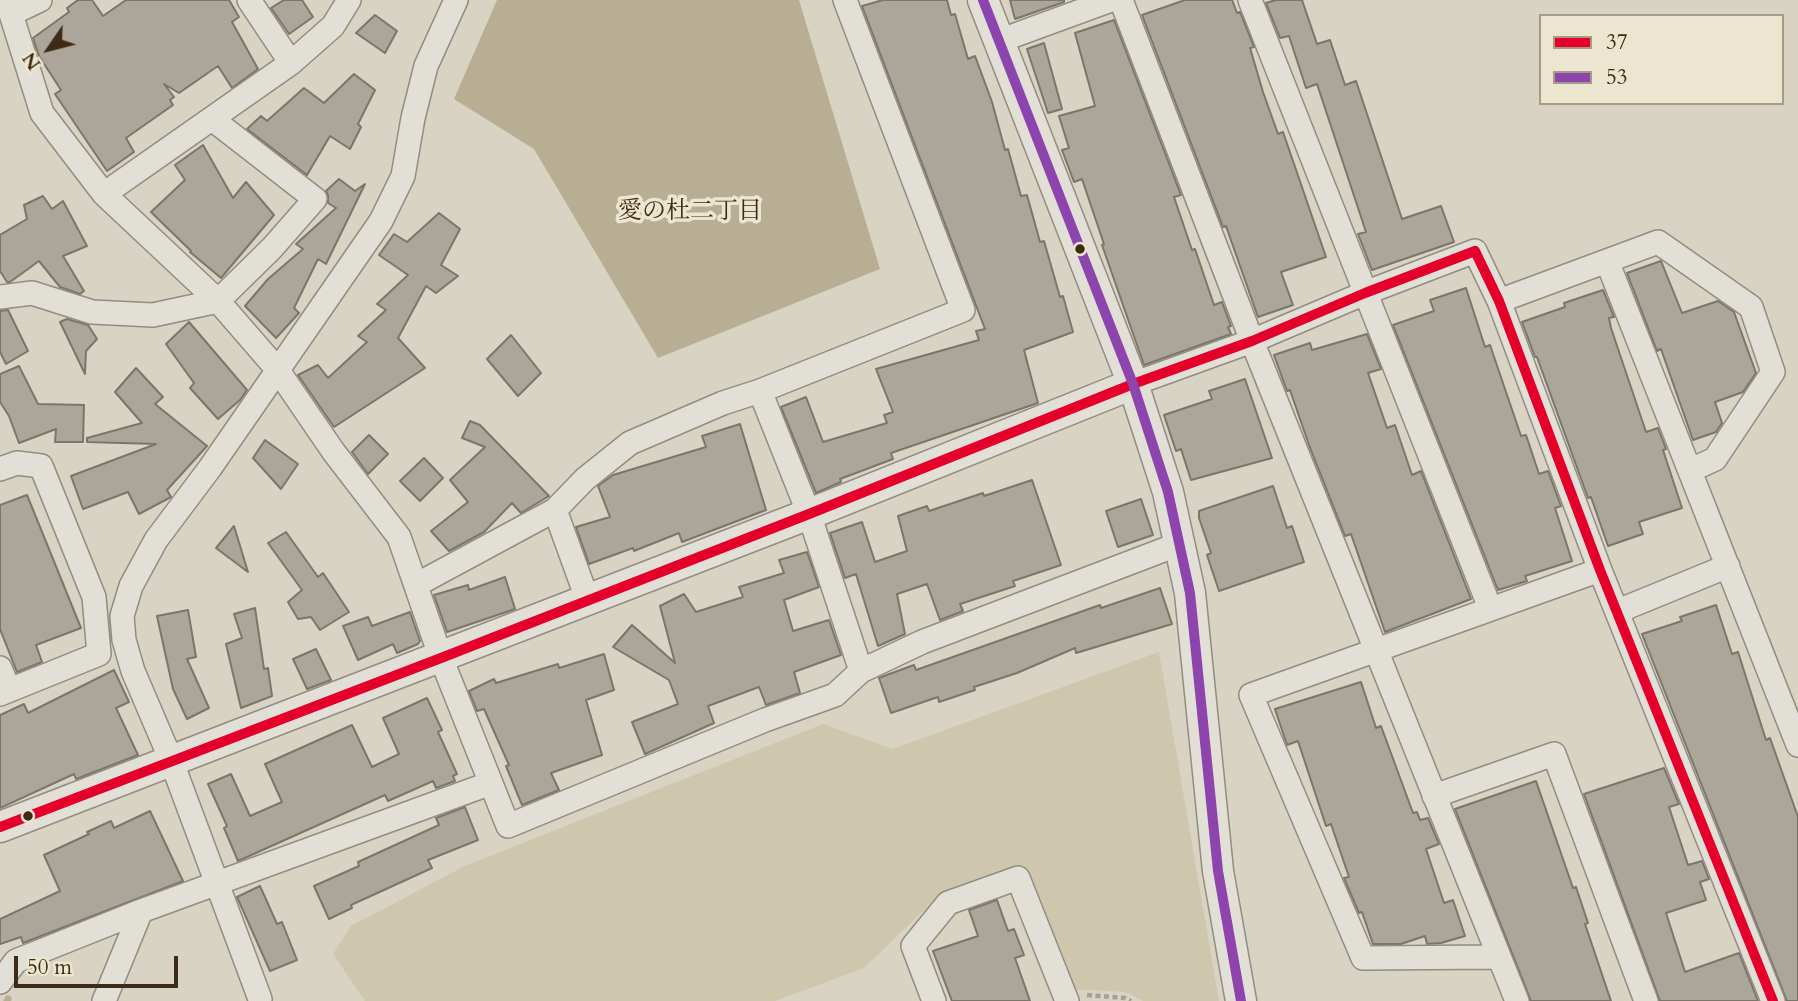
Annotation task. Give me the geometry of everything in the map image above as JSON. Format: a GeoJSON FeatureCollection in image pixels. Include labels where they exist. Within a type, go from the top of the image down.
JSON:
{"type":"FeatureCollection","features":[{"type":"Feature","properties":{"kind":"street"},"geometry":{"type":"LineString","coordinates":[[40,0],[10,7],[42,113],[104,194],[218,301],[277,369],[333,451],[399,537],[441,658],[508,826],[765,720],[835,695],[861,671],[922,642],[1179,544]]}},
{"type":"Feature","properties":{"kind":"street"},"geometry":{"type":"LineString","coordinates":[[249,0],[291,63]]}},
{"type":"Feature","properties":{"kind":"street"},"geometry":{"type":"LineString","coordinates":[[104,194],[291,63],[333,26],[349,0]]}},
{"type":"Feature","properties":{"kind":"street"},"geometry":{"type":"LineString","coordinates":[[260,999],[171,760],[133,671],[124,640],[122,615],[131,586],[156,540],[210,468],[381,221],[403,176],[426,66],[456,0]]}},
{"type":"Feature","properties":{"kind":"street"},"geometry":{"type":"LineString","coordinates":[[416,584],[555,510],[585,479],[631,443],[723,403],[760,391],[963,310],[845,0]]}},
{"type":"Feature","properties":{"kind":"street"},"geometry":{"type":"LineString","coordinates":[[982,0],[1133,384],[1168,492],[1190,593],[1217,871],[1241,1001]]}},
{"type":"Feature","properties":{"kind":"street"},"geometry":{"type":"LineString","coordinates":[[999,41],[1111,0]]}},
{"type":"Feature","properties":{"kind":"street"},"geometry":{"type":"LineString","coordinates":[[1121,0],[1252,341],[1517,1001]]}},
{"type":"Feature","properties":{"kind":"street"},"geometry":{"type":"LineString","coordinates":[[1250,0],[1490,608]]}},
{"type":"Feature","properties":{"kind":"street"},"geometry":{"type":"LineString","coordinates":[[0,298],[32,293],[92,313],[152,315],[218,301],[272,248],[315,200],[212,118]]}},
{"type":"Feature","properties":{"kind":"street"},"geometry":{"type":"LineString","coordinates":[[1499,301],[1658,242],[1751,307],[1773,372],[1715,459],[1691,470]]}},
{"type":"Feature","properties":{"kind":"street"},"geometry":{"type":"LineString","coordinates":[[0,827],[588,601],[1475,251],[1499,301],[1600,570],[1773,1001]]}},
{"type":"Feature","properties":{"kind":"street"},"geometry":{"type":"LineString","coordinates":[[1607,261],[1798,745]]}},
{"type":"Feature","properties":{"kind":"street"},"geometry":{"type":"LineString","coordinates":[[760,391],[810,514],[861,671]]}},
{"type":"Feature","properties":{"kind":"street"},"geometry":{"type":"LineString","coordinates":[[0,469],[17,463],[41,466],[94,597],[99,654],[4,692],[0,668]]}},
{"type":"Feature","properties":{"kind":"street"},"geometry":{"type":"LineString","coordinates":[[555,510],[588,601]]}},
{"type":"Feature","properties":{"kind":"street"},"geometry":{"type":"LineString","coordinates":[[1618,611],[1728,566]]}},
{"type":"Feature","properties":{"kind":"street"},"geometry":{"type":"LineString","coordinates":[[1499,957],[1363,958],[1251,695],[1600,570]]}},
{"type":"Feature","properties":{"kind":"street"},"geometry":{"type":"LineString","coordinates":[[1434,796],[1554,754],[1646,1001]]}},
{"type":"Feature","properties":{"kind":"street"},"geometry":{"type":"LineString","coordinates":[[0,982],[16,961],[141,911],[491,783]]}},
{"type":"Feature","properties":{"kind":"street"},"geometry":{"type":"LineString","coordinates":[[934,1001],[913,947],[948,903],[1018,878],[1067,1000]]}},
{"type":"Feature","properties":{"kind":"street"},"geometry":{"type":"LineString","coordinates":[[104,1001],[141,911]]}},
{"type":"Feature","properties":{"kind":"path"},"geometry":{"type":"LineString","coordinates":[[1067,1000],[1079,994],[1125,998],[1131,1001]]}},
{"type":"Feature","properties":{"kind":"shaded area"},"geometry":{"type":"Polygon","coordinates":[[[497,0],[799,0],[880,269],[658,358],[534,149],[454,99],[497,0]]]}},
{"type":"Feature","properties":{"kind":"shaded area"},"geometry":{"type":"Polygon","coordinates":[[[1159,652],[1219,1001],[1143,1001],[1125,992],[1073,989],[1024,866],[944,891],[864,968],[775,1001],[365,1001],[333,954],[351,926],[465,866],[823,724],[893,749],[1159,652]]]}},
{"type":"Feature","properties":{"kind":"building"},"geometry":{"type":"Polygon","coordinates":[[[78,0],[92,0],[103,16],[126,0],[229,0],[239,17],[232,22],[258,69],[232,88],[218,66],[179,93],[164,84],[174,97],[170,100],[173,105],[126,138],[134,152],[107,171],[55,94],[61,90],[39,56],[33,38],[69,12],[67,8],[78,0]]]}},
{"type":"Feature","properties":{"kind":"building"},"geometry":{"type":"Polygon","coordinates":[[[284,0],[302,0],[313,17],[289,34],[271,8],[284,0]]]}},
{"type":"Feature","properties":{"kind":"building"},"geometry":{"type":"Polygon","coordinates":[[[883,0],[947,0],[951,15],[955,14],[968,59],[975,56],[992,102],[1005,150],[1008,149],[1021,196],[1027,195],[1040,242],[1044,241],[1073,332],[1024,350],[1038,403],[891,453],[893,459],[840,479],[841,482],[816,493],[781,407],[806,397],[823,442],[887,423],[884,415],[893,412],[876,369],[979,340],[976,331],[985,329],[862,6],[883,0]]]}},
{"type":"Feature","properties":{"kind":"building"},"geometry":{"type":"Polygon","coordinates":[[[1010,0],[1064,0],[1064,2],[1015,19],[1010,0]]]}},
{"type":"Feature","properties":{"kind":"building"},"geometry":{"type":"Polygon","coordinates":[[[1185,0],[1232,0],[1237,13],[1240,12],[1254,47],[1250,48],[1263,92],[1278,134],[1283,132],[1326,257],[1281,272],[1293,305],[1258,317],[1226,226],[1223,227],[1142,15],[1185,0]]]}},
{"type":"Feature","properties":{"kind":"building"},"geometry":{"type":"Polygon","coordinates":[[[1276,0],[1302,0],[1317,44],[1330,40],[1345,85],[1356,81],[1402,219],[1441,206],[1454,242],[1372,270],[1358,234],[1366,232],[1317,84],[1306,88],[1289,36],[1280,38],[1266,3],[1276,0]]]}},
{"type":"Feature","properties":{"kind":"building"},"geometry":{"type":"Polygon","coordinates":[[[375,15],[397,31],[385,53],[356,33],[375,15]]]}},
{"type":"Feature","properties":{"kind":"building"},"geometry":{"type":"Polygon","coordinates":[[[1114,20],[1181,195],[1174,197],[1192,250],[1195,249],[1214,305],[1222,302],[1231,326],[1228,327],[1231,334],[1144,365],[1082,179],[1074,182],[1062,150],[1069,148],[1059,116],[1095,106],[1075,33],[1114,20]]]}},
{"type":"Feature","properties":{"kind":"building"},"geometry":{"type":"Polygon","coordinates":[[[1044,43],[1062,109],[1048,113],[1027,49],[1044,43]]]}},
{"type":"Feature","properties":{"kind":"building"},"geometry":{"type":"Polygon","coordinates":[[[354,74],[375,90],[358,124],[361,127],[350,149],[330,136],[307,175],[247,129],[261,116],[267,121],[304,88],[324,103],[354,74]]]}},
{"type":"Feature","properties":{"kind":"building"},"geometry":{"type":"Polygon","coordinates":[[[203,145],[233,198],[246,182],[274,215],[221,278],[190,252],[151,212],[185,180],[175,165],[203,145]]]}},
{"type":"Feature","properties":{"kind":"building"},"geometry":{"type":"Polygon","coordinates":[[[339,179],[355,191],[365,184],[326,264],[318,259],[294,308],[299,313],[276,338],[245,306],[268,279],[303,249],[296,244],[336,208],[328,203],[326,191],[339,179]]]}},
{"type":"Feature","properties":{"kind":"building"},"geometry":{"type":"Polygon","coordinates":[[[43,196],[52,209],[63,201],[87,246],[63,256],[84,291],[80,294],[60,287],[39,261],[10,282],[7,282],[0,271],[0,235],[27,219],[24,205],[43,196]]]}},
{"type":"Feature","properties":{"kind":"building"},"geometry":{"type":"Polygon","coordinates":[[[439,213],[460,229],[441,265],[458,276],[436,293],[426,286],[398,338],[425,368],[334,427],[298,375],[318,365],[328,378],[367,342],[358,336],[386,310],[377,304],[408,275],[379,255],[394,234],[407,242],[439,213]]]}},
{"type":"Feature","properties":{"kind":"building"},"geometry":{"type":"Polygon","coordinates":[[[1661,261],[1682,313],[1718,301],[1734,312],[1756,373],[1743,392],[1715,402],[1722,423],[1716,432],[1693,440],[1661,349],[1657,351],[1627,273],[1661,261]]]}},
{"type":"Feature","properties":{"kind":"building"},"geometry":{"type":"Polygon","coordinates":[[[1466,288],[1485,347],[1490,345],[1521,436],[1526,435],[1539,474],[1548,471],[1561,506],[1555,508],[1572,561],[1525,576],[1527,581],[1498,590],[1393,325],[1434,311],[1430,300],[1466,288]]]}},
{"type":"Feature","properties":{"kind":"building"},"geometry":{"type":"Polygon","coordinates":[[[1603,290],[1614,317],[1609,318],[1611,328],[1646,432],[1658,428],[1682,508],[1639,522],[1643,534],[1608,546],[1522,322],[1565,307],[1564,303],[1603,290]]]}},
{"type":"Feature","properties":{"kind":"building"},"geometry":{"type":"Polygon","coordinates":[[[8,310],[28,351],[6,364],[0,352],[0,311],[8,310]]]}},
{"type":"Feature","properties":{"kind":"building"},"geometry":{"type":"Polygon","coordinates":[[[67,319],[88,325],[97,339],[86,351],[85,374],[60,322],[67,319]]]}},
{"type":"Feature","properties":{"kind":"building"},"geometry":{"type":"Polygon","coordinates":[[[189,322],[247,390],[240,400],[218,419],[190,388],[194,383],[166,344],[189,322]]]}},
{"type":"Feature","properties":{"kind":"building"},"geometry":{"type":"Polygon","coordinates":[[[1367,334],[1381,369],[1368,373],[1387,428],[1395,425],[1412,475],[1421,471],[1471,599],[1385,632],[1351,534],[1345,536],[1290,390],[1287,391],[1274,355],[1310,343],[1312,350],[1367,334]]]}},
{"type":"Feature","properties":{"kind":"building"},"geometry":{"type":"Polygon","coordinates":[[[511,335],[541,373],[518,396],[487,359],[511,335]]]}},
{"type":"Feature","properties":{"kind":"building"},"geometry":{"type":"Polygon","coordinates":[[[19,366],[38,404],[84,405],[83,442],[55,442],[56,429],[19,443],[9,416],[0,402],[0,374],[19,366]]]}},
{"type":"Feature","properties":{"kind":"building"},"geometry":{"type":"Polygon","coordinates":[[[136,368],[163,397],[155,404],[207,446],[167,490],[171,497],[139,514],[128,492],[83,509],[71,476],[156,444],[87,442],[87,438],[142,423],[115,392],[136,368]]]}},
{"type":"Feature","properties":{"kind":"building"},"geometry":{"type":"Polygon","coordinates":[[[1245,379],[1272,458],[1191,480],[1181,449],[1176,451],[1164,415],[1212,399],[1209,391],[1245,379]]]}},
{"type":"Feature","properties":{"kind":"building"},"geometry":{"type":"Polygon","coordinates":[[[470,421],[480,425],[549,496],[521,513],[512,503],[484,532],[449,551],[431,531],[468,502],[450,480],[485,447],[462,438],[470,421]]]}},
{"type":"Feature","properties":{"kind":"building"},"geometry":{"type":"Polygon","coordinates":[[[740,424],[766,510],[682,542],[679,533],[634,551],[633,548],[589,564],[576,527],[610,517],[598,486],[613,475],[706,447],[702,436],[740,424]]]}},
{"type":"Feature","properties":{"kind":"building"},"geometry":{"type":"Polygon","coordinates":[[[369,435],[388,454],[368,474],[352,452],[369,435]]]}},
{"type":"Feature","properties":{"kind":"building"},"geometry":{"type":"Polygon","coordinates":[[[265,440],[298,464],[281,489],[253,458],[265,440]]]}},
{"type":"Feature","properties":{"kind":"building"},"geometry":{"type":"Polygon","coordinates":[[[424,458],[443,478],[420,501],[400,481],[424,458]]]}},
{"type":"Feature","properties":{"kind":"building"},"geometry":{"type":"Polygon","coordinates":[[[1032,480],[1061,565],[1013,581],[1015,586],[960,604],[963,611],[940,620],[927,584],[897,594],[905,634],[878,646],[856,574],[845,578],[830,533],[862,522],[875,562],[907,551],[898,516],[927,506],[929,511],[1032,480]]]}},
{"type":"Feature","properties":{"kind":"building"},"geometry":{"type":"Polygon","coordinates":[[[1273,486],[1287,528],[1292,526],[1304,562],[1219,591],[1207,555],[1211,553],[1199,511],[1273,486]]]}},
{"type":"Feature","properties":{"kind":"building"},"geometry":{"type":"Polygon","coordinates":[[[27,495],[81,628],[36,645],[42,662],[17,672],[0,629],[0,505],[27,495]]]}},
{"type":"Feature","properties":{"kind":"building"},"geometry":{"type":"Polygon","coordinates":[[[1141,499],[1153,535],[1118,547],[1106,511],[1141,499]]]}},
{"type":"Feature","properties":{"kind":"building"},"geometry":{"type":"Polygon","coordinates":[[[234,526],[248,572],[216,548],[234,526]]]}},
{"type":"Feature","properties":{"kind":"building"},"geometry":{"type":"Polygon","coordinates":[[[286,532],[318,577],[323,573],[349,612],[320,630],[311,617],[298,619],[288,602],[302,590],[268,543],[286,532]]]}},
{"type":"Feature","properties":{"kind":"building"},"geometry":{"type":"Polygon","coordinates":[[[807,552],[819,587],[784,600],[793,631],[829,620],[841,655],[794,672],[800,693],[766,705],[759,687],[708,706],[714,723],[645,754],[632,722],[678,704],[669,680],[613,647],[632,625],[675,663],[660,606],[684,594],[696,612],[743,597],[739,587],[784,573],[779,560],[807,552]]]}},
{"type":"Feature","properties":{"kind":"building"},"geometry":{"type":"Polygon","coordinates":[[[505,577],[515,609],[447,632],[434,595],[468,585],[469,590],[505,577]]]}},
{"type":"Feature","properties":{"kind":"building"},"geometry":{"type":"Polygon","coordinates":[[[1160,588],[1172,624],[1076,653],[1075,648],[1017,673],[974,687],[975,690],[939,702],[938,697],[891,713],[879,678],[914,665],[916,670],[1100,605],[1101,608],[1160,588]]]}},
{"type":"Feature","properties":{"kind":"building"},"geometry":{"type":"Polygon","coordinates":[[[1716,605],[1732,654],[1738,652],[1766,740],[1770,738],[1798,817],[1798,1001],[1787,1001],[1642,634],[1682,621],[1680,617],[1716,605]]]}},
{"type":"Feature","properties":{"kind":"building"},"geometry":{"type":"Polygon","coordinates":[[[255,608],[264,669],[268,668],[272,696],[241,708],[226,644],[242,638],[234,614],[255,608]]]}},
{"type":"Feature","properties":{"kind":"building"},"geometry":{"type":"Polygon","coordinates":[[[188,610],[196,657],[187,659],[209,708],[187,719],[173,689],[157,616],[188,610]]]}},
{"type":"Feature","properties":{"kind":"building"},"geometry":{"type":"Polygon","coordinates":[[[410,612],[420,641],[418,644],[397,653],[393,644],[358,660],[343,626],[368,617],[372,626],[410,612]]]}},
{"type":"Feature","properties":{"kind":"building"},"geometry":{"type":"Polygon","coordinates":[[[316,649],[331,680],[307,689],[293,659],[316,649]]]}},
{"type":"Feature","properties":{"kind":"building"},"geometry":{"type":"Polygon","coordinates":[[[604,654],[614,690],[586,700],[602,755],[551,773],[559,790],[522,805],[506,766],[509,765],[484,709],[477,711],[469,691],[494,679],[496,683],[558,664],[559,668],[604,654]]]}},
{"type":"Feature","properties":{"kind":"building"},"geometry":{"type":"Polygon","coordinates":[[[114,670],[129,702],[116,708],[138,755],[76,779],[74,774],[0,808],[0,715],[24,704],[28,713],[114,670]]]}},
{"type":"Feature","properties":{"kind":"building"},"geometry":{"type":"Polygon","coordinates":[[[1361,682],[1376,728],[1381,726],[1413,813],[1417,812],[1420,820],[1428,818],[1439,844],[1426,849],[1444,903],[1453,900],[1465,936],[1441,943],[1427,944],[1425,936],[1401,944],[1373,944],[1362,912],[1359,913],[1344,878],[1349,877],[1331,824],[1326,826],[1298,741],[1287,745],[1275,709],[1361,682]]]}},
{"type":"Feature","properties":{"kind":"building"},"geometry":{"type":"Polygon","coordinates":[[[427,698],[442,730],[438,732],[457,774],[453,776],[455,781],[436,788],[433,781],[388,801],[385,795],[238,861],[224,828],[227,826],[208,784],[231,774],[250,816],[282,802],[265,764],[352,725],[372,767],[399,754],[383,718],[427,698]]]}},
{"type":"Feature","properties":{"kind":"building"},"geometry":{"type":"Polygon","coordinates":[[[1664,768],[1679,804],[1669,807],[1688,865],[1702,861],[1709,879],[1700,882],[1706,900],[1666,913],[1685,972],[1739,953],[1758,1001],[1660,1001],[1584,794],[1664,768]]]}},
{"type":"Feature","properties":{"kind":"building"},"geometry":{"type":"Polygon","coordinates":[[[1536,781],[1573,888],[1576,887],[1588,923],[1585,924],[1611,1001],[1531,1001],[1455,809],[1536,781]]]}},
{"type":"Feature","properties":{"kind":"building"},"geometry":{"type":"Polygon","coordinates":[[[465,807],[478,840],[428,860],[432,868],[351,905],[352,908],[329,919],[314,886],[359,866],[358,862],[439,825],[436,818],[465,807]]]}},
{"type":"Feature","properties":{"kind":"building"},"geometry":{"type":"Polygon","coordinates":[[[150,811],[183,881],[23,943],[21,937],[0,944],[0,919],[60,891],[44,855],[111,821],[114,828],[150,811]]]}},
{"type":"Feature","properties":{"kind":"building"},"geometry":{"type":"Polygon","coordinates":[[[260,886],[277,924],[282,922],[297,960],[270,971],[237,897],[260,886]]]}},
{"type":"Feature","properties":{"kind":"building"},"geometry":{"type":"Polygon","coordinates":[[[997,900],[1008,931],[1014,929],[1024,955],[1015,958],[1030,1001],[952,1001],[933,951],[978,936],[969,910],[997,900]]]}},
{"type":"Feature","properties":{"kind":"transit line","name":"53"},"geometry":{"type":"LineString","coordinates":[[983,0],[1133,384],[1168,492],[1190,593],[1218,871],[1241,1001]]}},
{"type":"Feature","properties":{"kind":"transit line","name":"37"},"geometry":{"type":"LineString","coordinates":[[0,827],[441,658],[1475,251],[1499,301],[1600,570],[1773,1001]]}},
{"type":"Feature","properties":{"kind":"district","name":"愛の杜二丁目"},"geometry":{"type":"Point","coordinates":[690,212]}}]}
